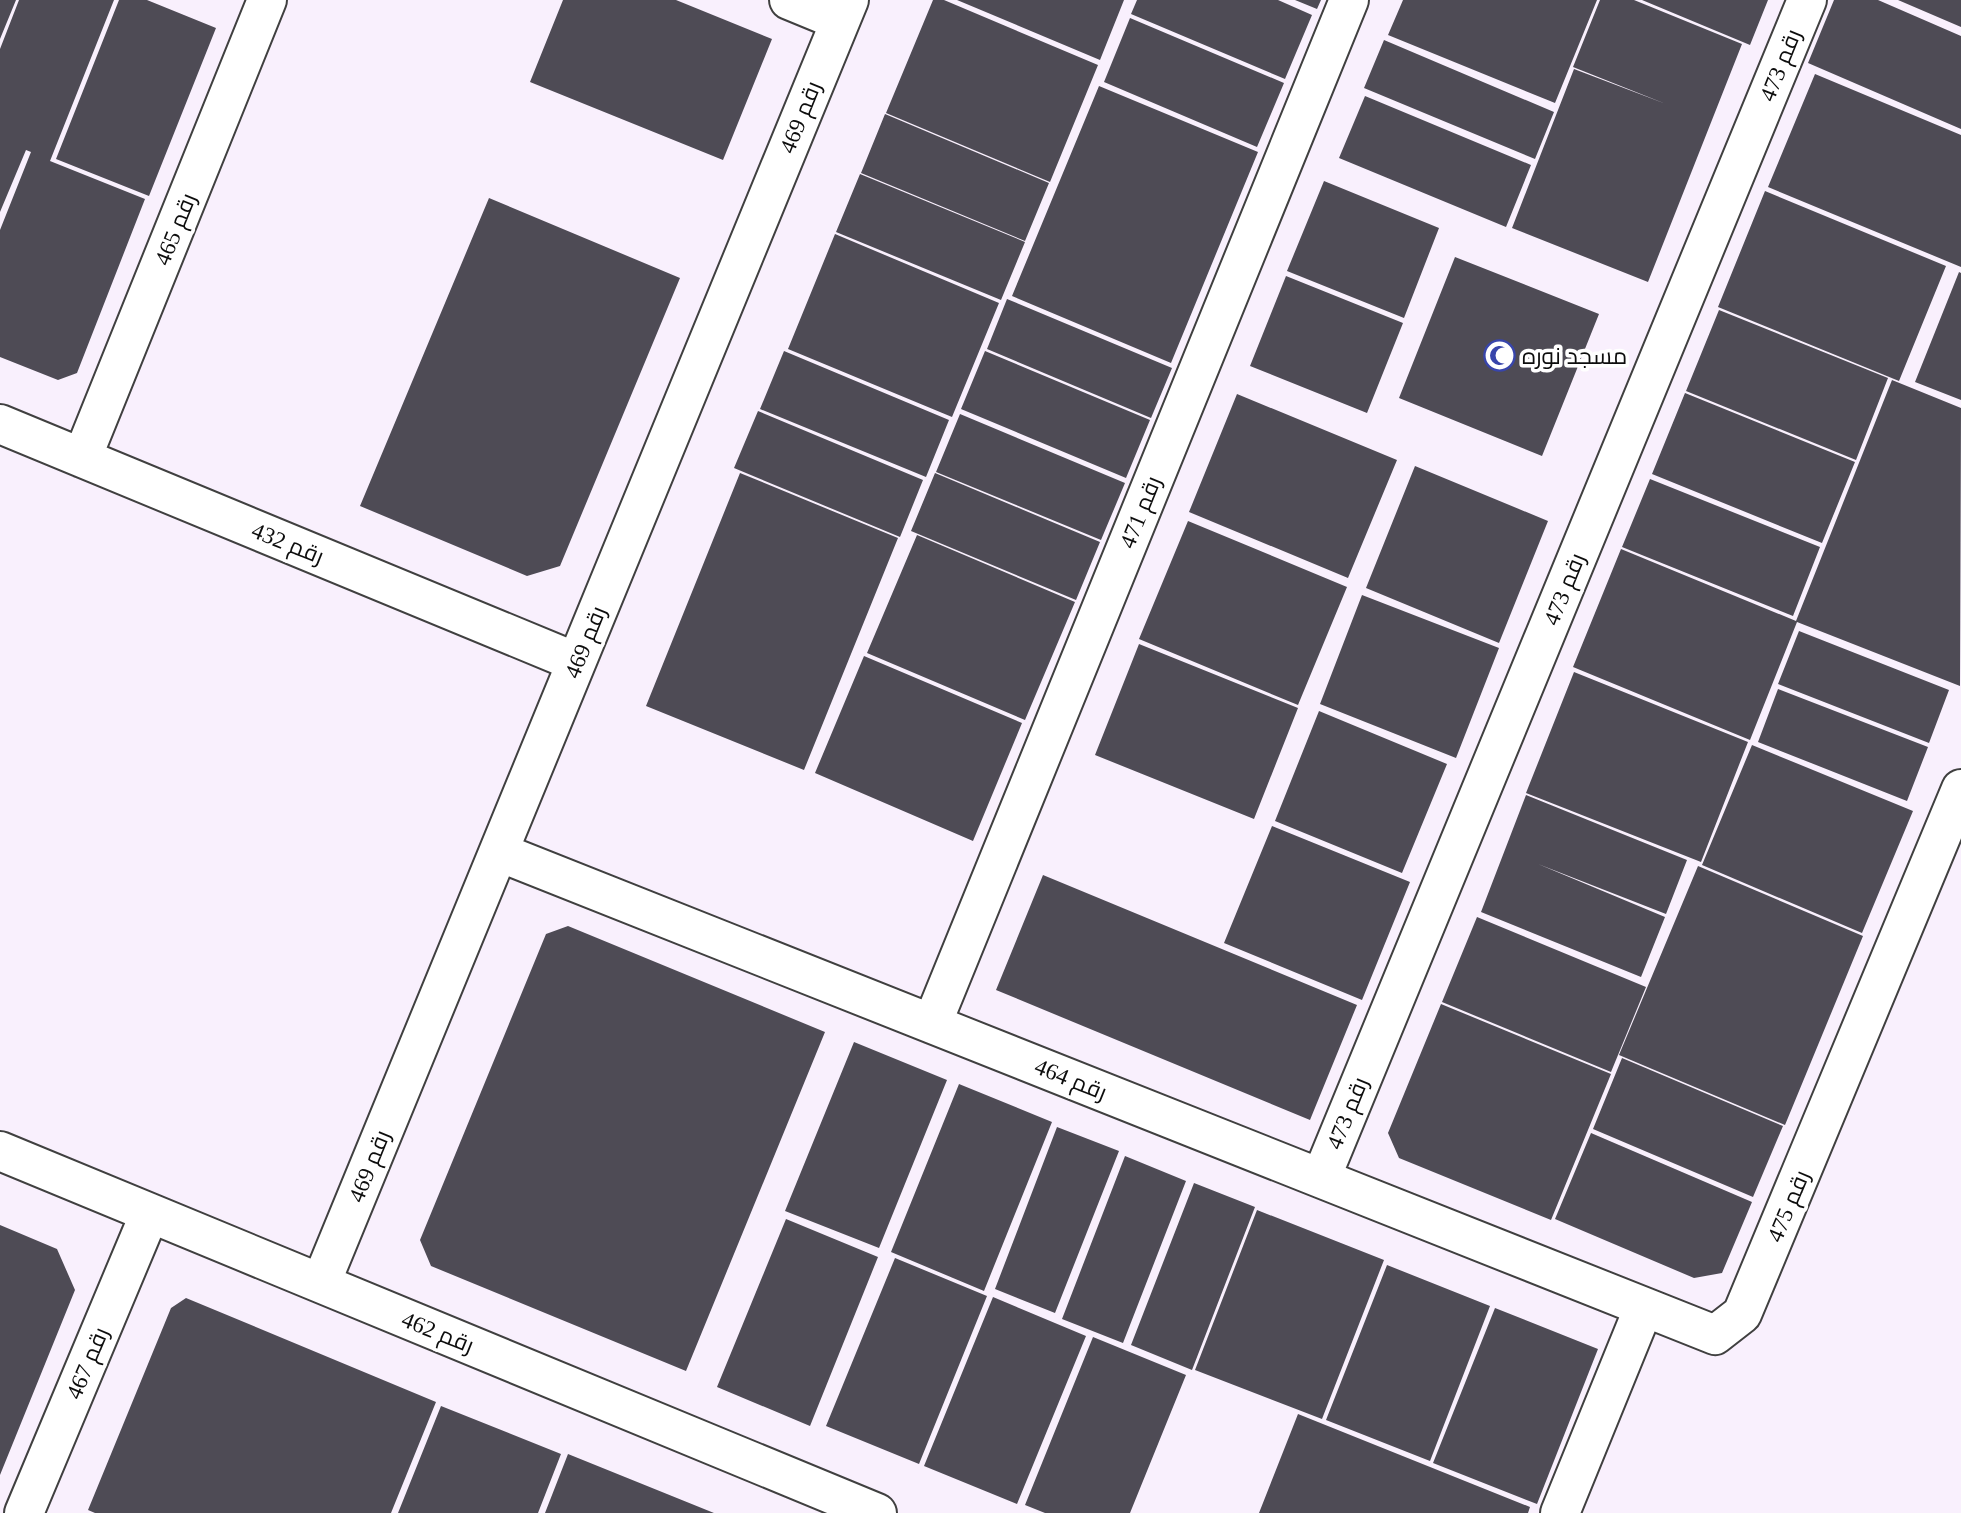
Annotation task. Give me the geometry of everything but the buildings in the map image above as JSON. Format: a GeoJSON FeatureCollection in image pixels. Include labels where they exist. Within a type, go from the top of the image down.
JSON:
{"type":"FeatureCollection","features":[{"type":"Feature","properties":{"kind":"street"},"geometry":{"type":"LineString","coordinates":[[789,0],[844,10]]}},
{"type":"Feature","properties":{"kind":"street","name":"رقم 471"},"geometry":{"type":"LineString","coordinates":[[932,1024],[1349,0]]}},
{"type":"Feature","properties":{"kind":"street","name":"رقم 473"},"geometry":{"type":"LineString","coordinates":[[1321,1178],[1807,0]]}},
{"type":"Feature","properties":{"kind":"street","name":"رقم 465"},"geometry":{"type":"LineString","coordinates":[[82,457],[255,4]]}},
{"type":"Feature","properties":{"kind":"street","name":"رقم 469"},"geometry":{"type":"LineString","coordinates":[[321,1283],[844,10]]}},
{"type":"Feature","properties":{"kind":"street","name":"رقم 432"},"geometry":{"type":"LineString","coordinates":[[0,424],[576,662]]}},
{"type":"Feature","properties":{"kind":"street","name":"رقم 475"},"geometry":{"type":"LineString","coordinates":[[1644,1307],[1715,1335],[1742,1314],[1961,789]]}},
{"type":"Feature","properties":{"kind":"street","name":"رقم 464"},"geometry":{"type":"LineString","coordinates":[[499,852],[1644,1307]]}},
{"type":"Feature","properties":{"kind":"street","name":"رقم 462"},"geometry":{"type":"LineString","coordinates":[[0,1151],[860,1510]]}},
{"type":"Feature","properties":{"kind":"street","name":"رقم 467"},"geometry":{"type":"LineString","coordinates":[[24,1513],[150,1213]]}},
{"type":"Feature","properties":{"kind":"street"},"geometry":{"type":"LineString","coordinates":[[1560,1513],[1644,1307]]}},
{"type":"Feature","properties":{"kind":"place","name":"مسجد نوره"},"geometry":{"type":"Point","coordinates":[1499,356]}}]}
